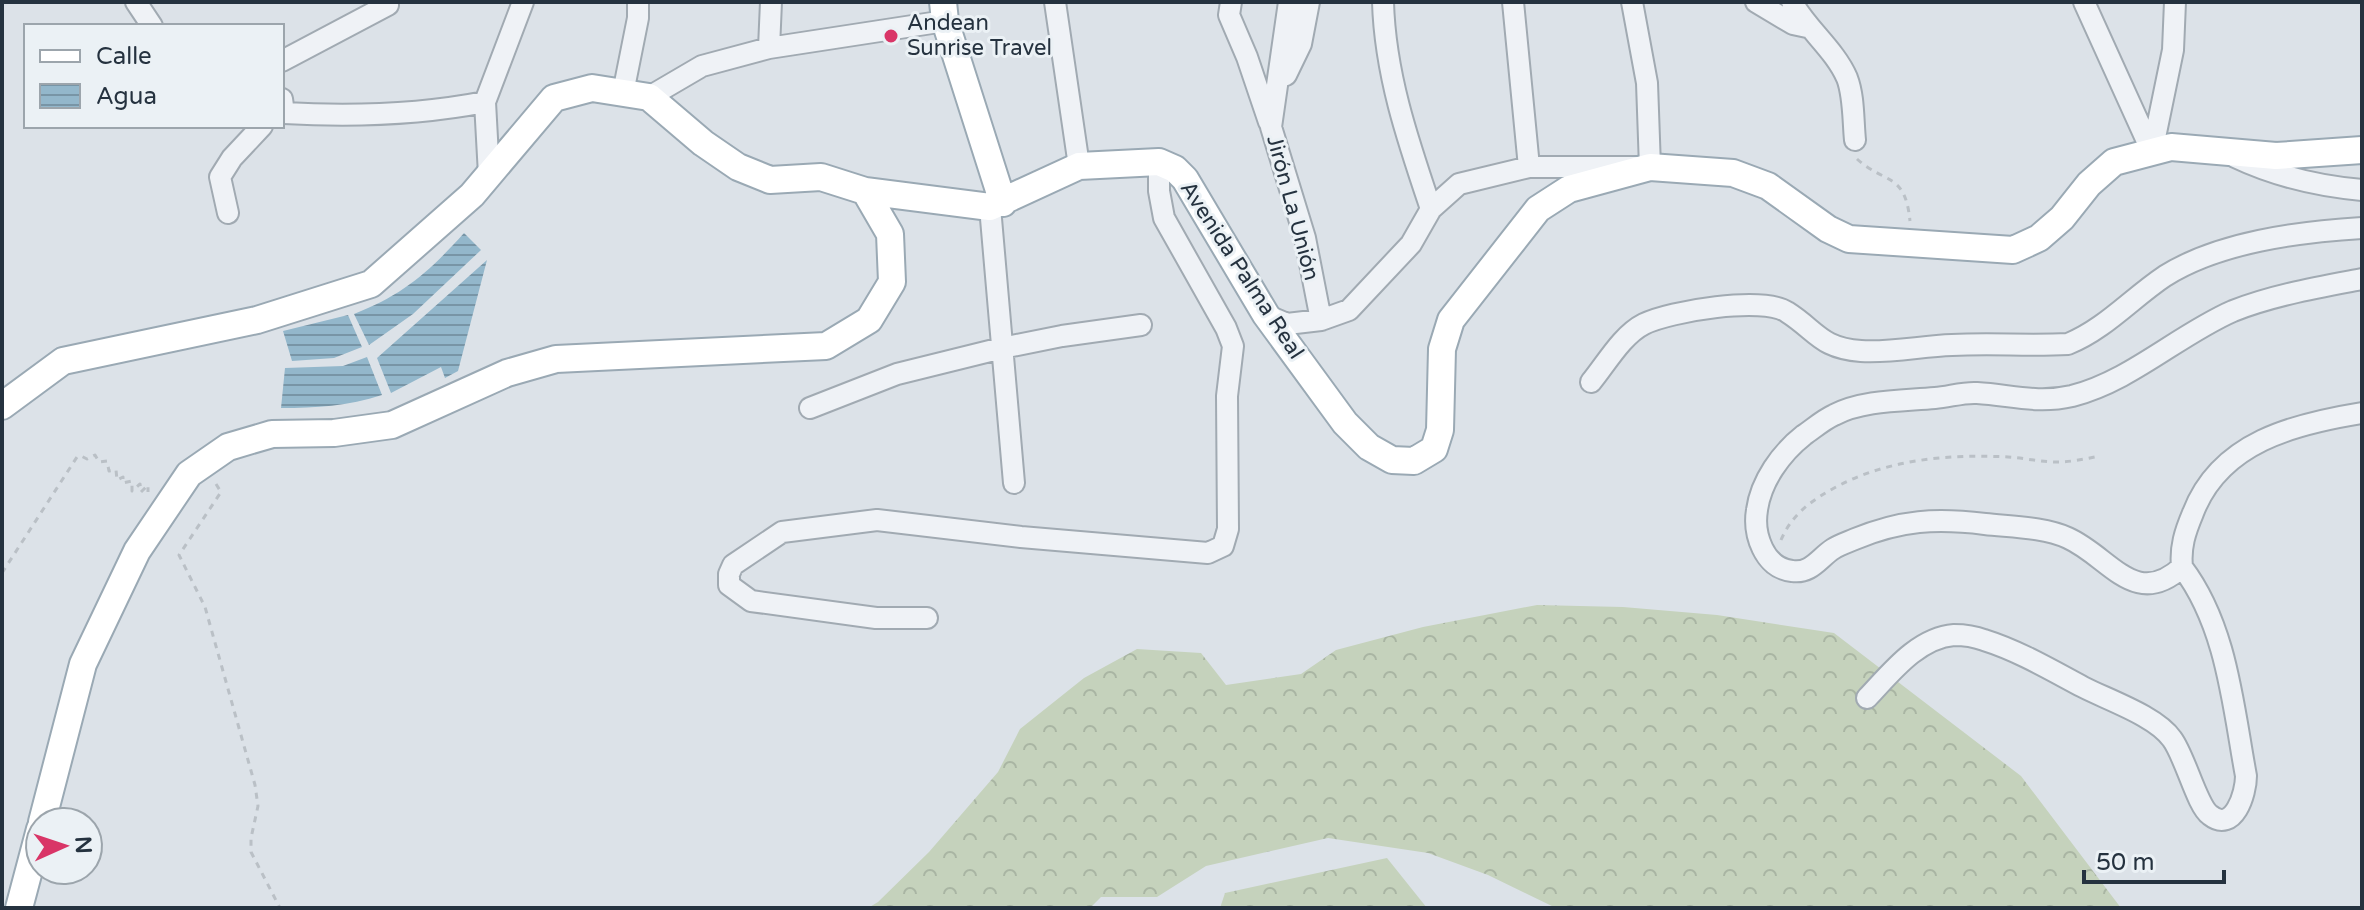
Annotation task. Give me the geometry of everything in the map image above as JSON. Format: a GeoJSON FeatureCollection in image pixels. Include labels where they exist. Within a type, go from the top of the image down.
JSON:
{"type":"FeatureCollection","features":[{"type":"Feature","properties":{"kind":"main road"},"geometry":{"type":"LineString","coordinates":[[3,403],[63,361],[257,320],[371,284],[472,195],[554,98],[592,88],[636,95],[738,167],[770,180],[821,177],[865,191],[996,205],[944,12]]}},
{"type":"Feature","properties":{"kind":"main road","name":"Avenida Palma Real"},"geometry":{"type":"LineString","coordinates":[[996,205],[1079,166],[1159,162],[1175,169],[1185,179],[1266,315],[1345,423],[1369,447],[1392,460],[1414,461],[1434,449],[1440,430],[1442,349],[1451,320],[1538,209],[1569,189],[1650,167],[1733,173],[1768,186],[1828,229],[1849,239],[2013,250],[2039,238],[2062,218],[2089,184],[2114,162],[2171,147],[2276,156],[2362,150]]}},
{"type":"Feature","properties":{"kind":"main road"},"geometry":{"type":"LineString","coordinates":[[46,806],[83,664],[137,551],[189,474],[228,447],[272,434],[334,433],[392,425],[507,373],[556,359],[826,346],[869,320],[892,282],[890,234],[865,191]]}},
{"type":"Feature","properties":{"kind":"main road"},"geometry":{"type":"LineString","coordinates":[[19,908],[25,886]]}},
{"type":"Feature","properties":{"kind":"street"},"geometry":{"type":"LineString","coordinates":[[136,2],[151,24]]}},
{"type":"Feature","properties":{"kind":"street"},"geometry":{"type":"LineString","coordinates":[[489,175],[485,102],[523,2]]}},
{"type":"Feature","properties":{"kind":"street"},"geometry":{"type":"LineString","coordinates":[[638,2],[636,95],[702,66],[769,48],[944,12]]}},
{"type":"Feature","properties":{"kind":"street"},"geometry":{"type":"LineString","coordinates":[[769,48],[771,2]]}},
{"type":"Feature","properties":{"kind":"street"},"geometry":{"type":"LineString","coordinates":[[1055,2],[1079,166]]}},
{"type":"Feature","properties":{"kind":"street"},"geometry":{"type":"LineString","coordinates":[[1231,2],[1229,15],[1271,127]]}},
{"type":"Feature","properties":{"kind":"street","name":"Jirón La Unión"},"geometry":{"type":"LineString","coordinates":[[1289,2],[1271,127],[1305,238],[1321,320]]}},
{"type":"Feature","properties":{"kind":"street"},"geometry":{"type":"LineString","coordinates":[[1276,97],[1301,44],[1309,2]]}},
{"type":"Feature","properties":{"kind":"street"},"geometry":{"type":"LineString","coordinates":[[1383,2],[1386,43],[1400,113],[1431,209]]}},
{"type":"Feature","properties":{"kind":"street"},"geometry":{"type":"LineString","coordinates":[[1513,2],[1529,167]]}},
{"type":"Feature","properties":{"kind":"street"},"geometry":{"type":"LineString","coordinates":[[1266,315],[1287,324],[1321,320],[1349,310],[1411,244],[1431,209],[1459,184],[1529,167],[1650,167],[1647,83],[1632,2]]}},
{"type":"Feature","properties":{"kind":"street"},"geometry":{"type":"LineString","coordinates":[[1756,2],[1793,24],[1807,27]]}},
{"type":"Feature","properties":{"kind":"street"},"geometry":{"type":"LineString","coordinates":[[1792,2],[1807,27],[1842,67],[1848,81],[1855,140]]}},
{"type":"Feature","properties":{"kind":"street"},"geometry":{"type":"LineString","coordinates":[[2084,2],[2152,152]]}},
{"type":"Feature","properties":{"kind":"street"},"geometry":{"type":"LineString","coordinates":[[2152,152],[2173,50],[2175,2]]}},
{"type":"Feature","properties":{"kind":"street"},"geometry":{"type":"LineString","coordinates":[[284,60],[388,5]]}},
{"type":"Feature","properties":{"kind":"street"},"geometry":{"type":"LineString","coordinates":[[284,109],[384,116],[434,112],[485,102]]}},
{"type":"Feature","properties":{"kind":"street"},"geometry":{"type":"LineString","coordinates":[[228,213],[220,177],[232,158],[260,128]]}},
{"type":"Feature","properties":{"kind":"street"},"geometry":{"type":"LineString","coordinates":[[2219,150],[2257,167],[2324,186],[2362,190]]}},
{"type":"Feature","properties":{"kind":"street"},"geometry":{"type":"LineString","coordinates":[[927,618],[876,618],[751,601],[729,585],[729,574],[733,565],[782,532],[877,520],[1021,537],[1208,553],[1223,546],[1228,529],[1227,396],[1233,346],[1164,218],[1159,191],[1159,162]]}},
{"type":"Feature","properties":{"kind":"street"},"geometry":{"type":"LineString","coordinates":[[996,205],[1002,348],[1014,483]]}},
{"type":"Feature","properties":{"kind":"street"},"geometry":{"type":"LineString","coordinates":[[1591,382],[1623,343],[1644,324],[1730,305],[1763,305],[1786,311],[1812,334],[1832,346],[1863,351],[1952,345],[2068,344],[2086,337],[2164,277],[2202,257],[2310,233],[2362,228]]}},
{"type":"Feature","properties":{"kind":"street"},"geometry":{"type":"LineString","coordinates":[[2182,567],[2168,580],[2135,584],[2068,538],[2037,530],[1938,519],[1886,528],[1854,539],[1832,549],[1811,568],[1794,572],[1779,567],[1763,551],[1754,525],[1758,502],[1775,464],[1800,438],[1834,414],[1879,403],[1972,392],[2034,401],[2072,396],[2101,386],[2233,312],[2280,297],[2362,279]]}},
{"type":"Feature","properties":{"kind":"street"},"geometry":{"type":"LineString","coordinates":[[810,408],[897,374],[1002,348],[1141,325]]}},
{"type":"Feature","properties":{"kind":"street"},"geometry":{"type":"LineString","coordinates":[[1867,698],[1905,658],[1931,642],[1953,635],[1981,638],[2147,719],[2171,736],[2209,815],[2219,819],[2230,817],[2241,805],[2246,776],[2231,691],[2208,608],[2182,567],[2183,537],[2197,502],[2215,475],[2248,446],[2288,429],[2362,413]]}},
{"type":"Feature","properties":{"kind":"path"},"geometry":{"type":"LineString","coordinates":[[1855,140],[1856,159],[1872,172],[1893,179],[1901,189],[1909,209],[1912,243]]}},
{"type":"Feature","properties":{"kind":"path"},"geometry":{"type":"LineString","coordinates":[[2,573],[77,457],[87,459],[95,455],[99,462],[107,461],[109,471],[116,470],[117,480],[123,477],[123,483],[132,481],[132,491],[140,484],[141,492],[148,485],[148,494],[168,506]]}},
{"type":"Feature","properties":{"kind":"path"},"geometry":{"type":"LineString","coordinates":[[1778,546],[1787,525],[1811,500],[1858,475],[1893,465],[1955,458],[2007,457],[2057,462],[2099,456]]}},
{"type":"Feature","properties":{"kind":"path"},"geometry":{"type":"LineString","coordinates":[[216,483],[221,492],[179,555],[205,607],[255,785],[258,806],[251,852],[280,908]]}},
{"type":"Feature","properties":{"kind":"green space"},"geometry":{"type":"Polygon","coordinates":[[[1537,605],[1623,607],[1717,615],[1834,633],[2021,776],[2121,908],[1556,908],[1488,875],[1428,853],[1328,838],[1206,866],[1157,897],[1101,897],[1090,908],[868,908],[929,852],[998,772],[1020,729],[1084,678],[1137,649],[1201,653],[1226,685],[1301,674],[1336,650],[1423,627],[1537,605]]]}},
{"type":"Feature","properties":{"kind":"green space"},"geometry":{"type":"Polygon","coordinates":[[[1387,858],[1427,908],[1220,908],[1225,893],[1387,858]]]}},
{"type":"Feature","properties":{"kind":"water"},"geometry":{"type":"Polygon","coordinates":[[[464,233],[481,250],[413,314],[369,345],[354,314],[387,299],[414,281],[464,233]]]}},
{"type":"Feature","properties":{"kind":"water"},"geometry":{"type":"Polygon","coordinates":[[[487,260],[458,371],[445,378],[441,367],[391,393],[377,358],[487,260]]]}},
{"type":"Feature","properties":{"kind":"water"},"geometry":{"type":"Polygon","coordinates":[[[348,315],[362,347],[334,358],[292,361],[283,331],[348,315]]]}},
{"type":"Feature","properties":{"kind":"water"},"geometry":{"type":"Polygon","coordinates":[[[367,357],[382,395],[332,406],[281,408],[285,368],[343,366],[367,357]]]}},
{"type":"Feature","properties":{"kind":"place","name":"Andean Sunrise Travel"},"geometry":{"type":"Point","coordinates":[891,36]}}]}
